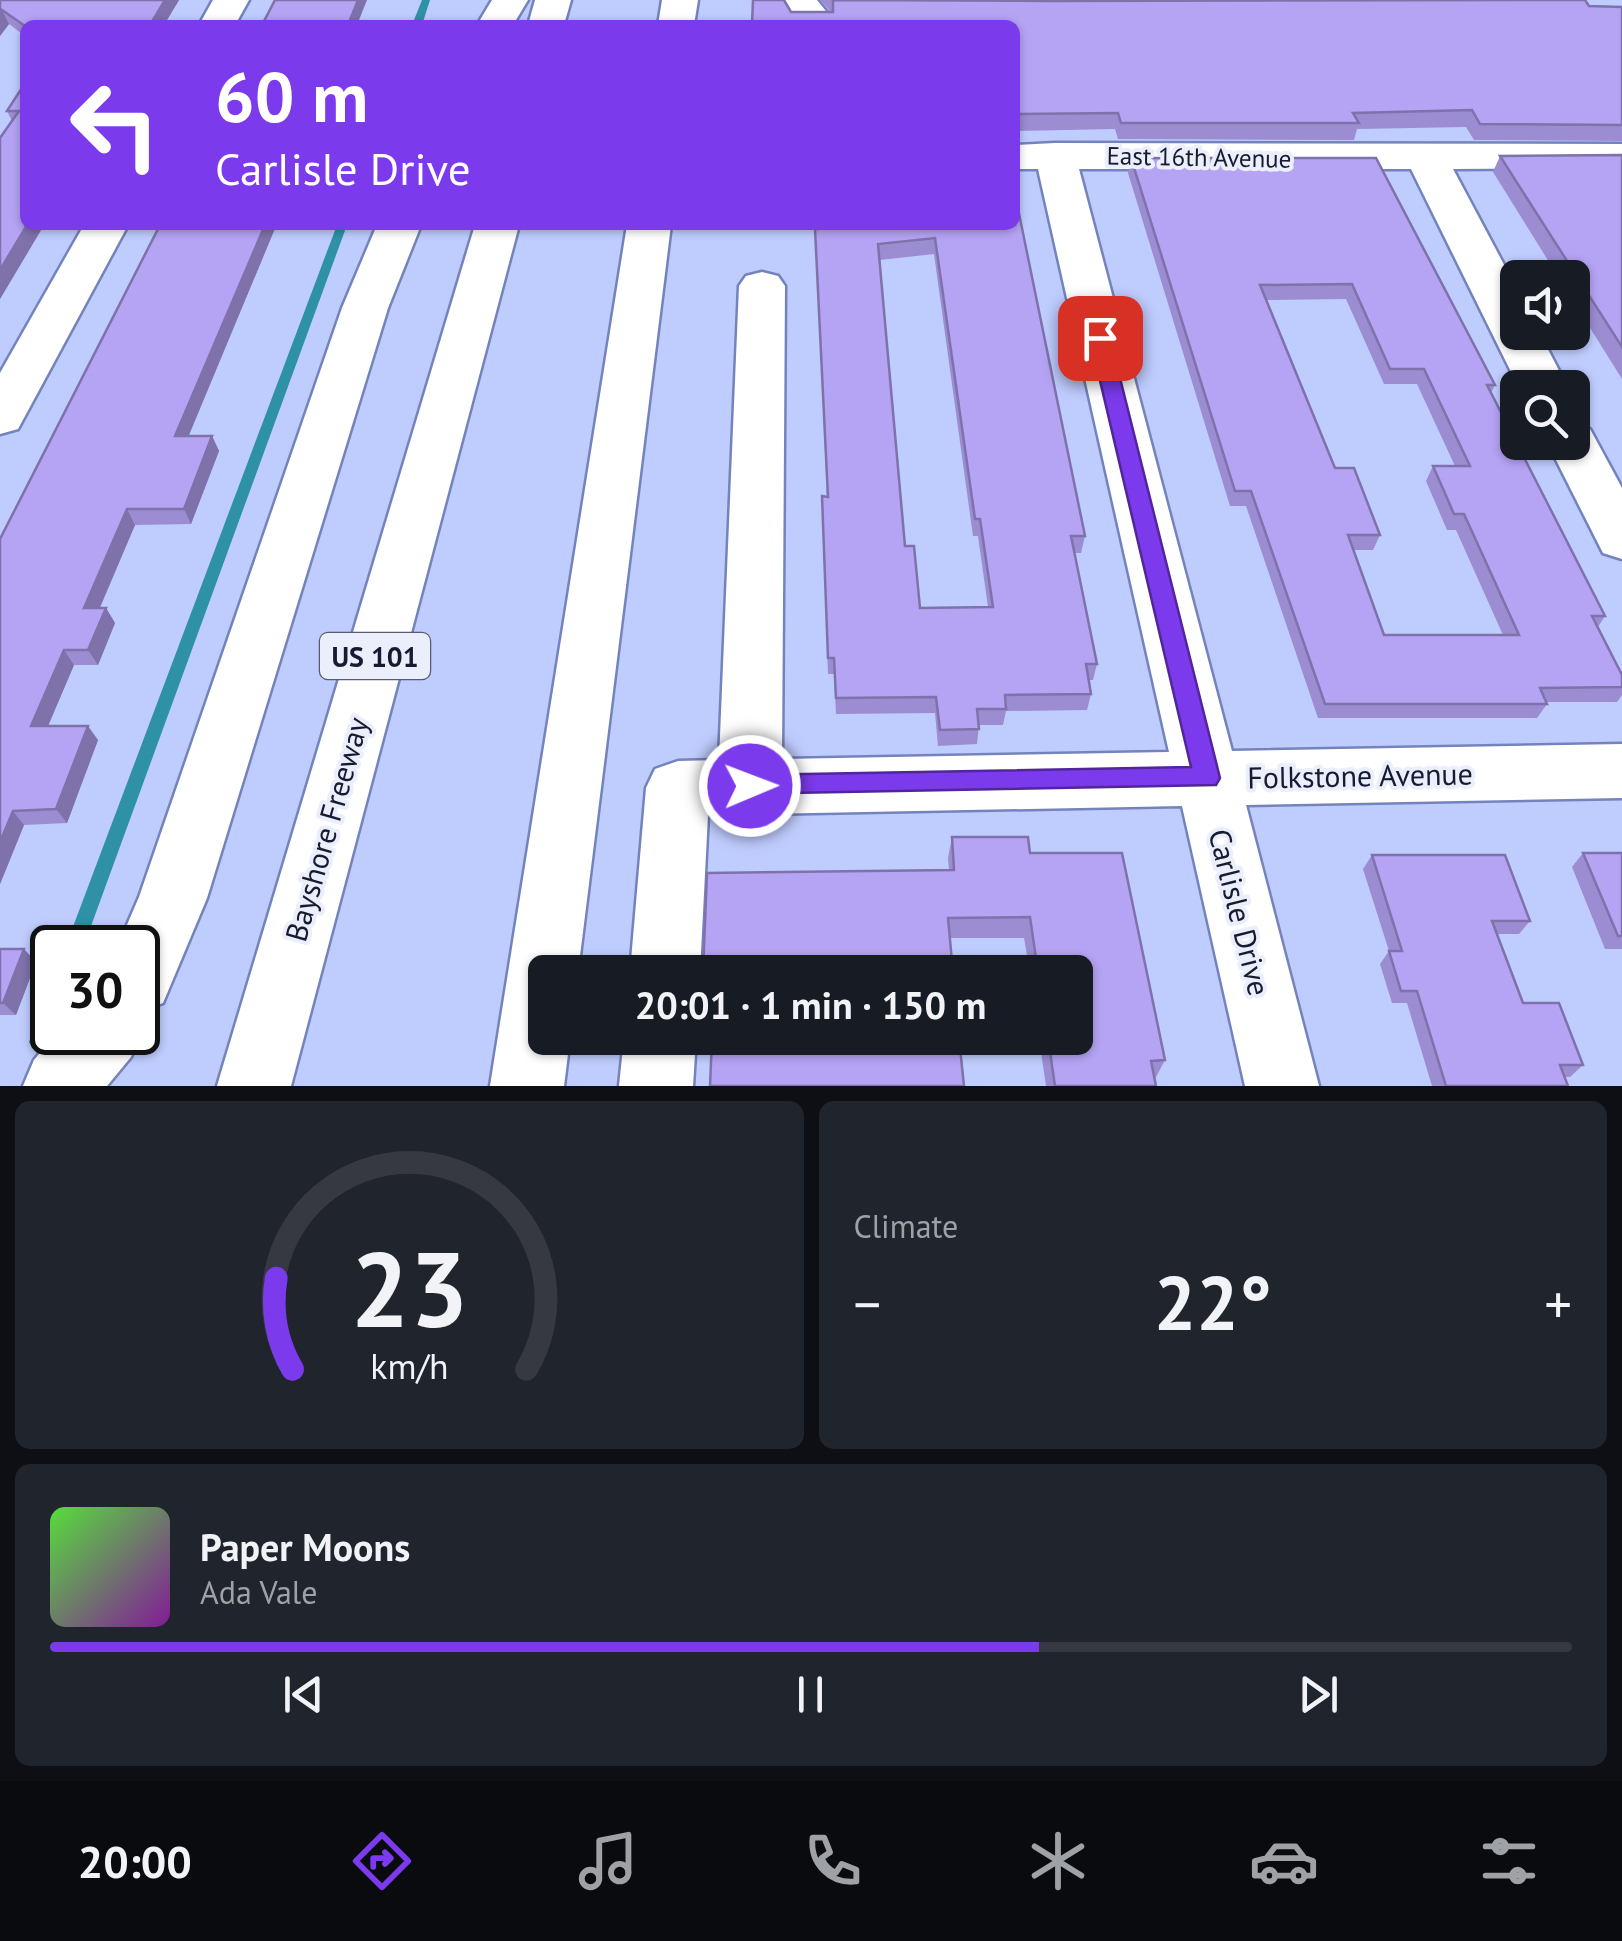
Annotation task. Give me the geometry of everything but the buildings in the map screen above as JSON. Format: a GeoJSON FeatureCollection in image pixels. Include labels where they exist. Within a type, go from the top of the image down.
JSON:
{"type":"FeatureCollection","features":[{"type":"Feature","properties":{"kind":"main road"},"geometry":{"type":"LineString","coordinates":[[797,0],[812,20]]}},
{"type":"Feature","properties":{"kind":"main road","name":"East 16th Avenue"},"geometry":{"type":"LineString","coordinates":[[1035,156],[1622,156]]}},
{"type":"Feature","properties":{"kind":"main road","name":"Carlisle Drive"},"geometry":{"type":"LineString","coordinates":[[1035,156],[1207,778],[1282,1086]]}},
{"type":"Feature","properties":{"kind":"main road"},"geometry":{"type":"LineString","coordinates":[[1427,159],[1535,370]]}},
{"type":"Feature","properties":{"kind":"main road"},"geometry":{"type":"LineString","coordinates":[[0,417],[103,230]]}},
{"type":"Feature","properties":{"kind":"main road"},"geometry":{"type":"LineString","coordinates":[[160,928],[365,308],[397,230]]}},
{"type":"Feature","properties":{"kind":"main road","name":"Bayshore Freeway"},"geometry":{"type":"LineString","coordinates":[[254,1086],[496,230]]}},
{"type":"Feature","properties":{"kind":"main road"},"geometry":{"type":"LineString","coordinates":[[527,1086],[648,230]]}},
{"type":"Feature","properties":{"kind":"main road"},"geometry":{"type":"LineString","coordinates":[[750,786],[762,286]]}},
{"type":"Feature","properties":{"kind":"main road"},"geometry":{"type":"LineString","coordinates":[[1581,460],[1622,539]]}},
{"type":"Feature","properties":{"kind":"main road","name":"Folkstone Avenue"},"geometry":{"type":"LineString","coordinates":[[665,955],[678,788],[1622,771]]}},
{"type":"Feature","properties":{"kind":"main road"},"geometry":{"type":"LineString","coordinates":[[60,1086],[86,1055]]}},
{"type":"Feature","properties":{"kind":"main road"},"geometry":{"type":"LineString","coordinates":[[656,1086],[659,1055]]}},
{"type":"Feature","properties":{"kind":"waterway"},"geometry":{"type":"LineString","coordinates":[[419,20],[426,0]]}},
{"type":"Feature","properties":{"kind":"waterway"},"geometry":{"type":"LineString","coordinates":[[83,925],[340,230]]}},
{"type":"Feature","properties":{"kind":"route"},"geometry":{"type":"LineString","coordinates":[[750,786],[1207,778],[1100,338]]}}]}
